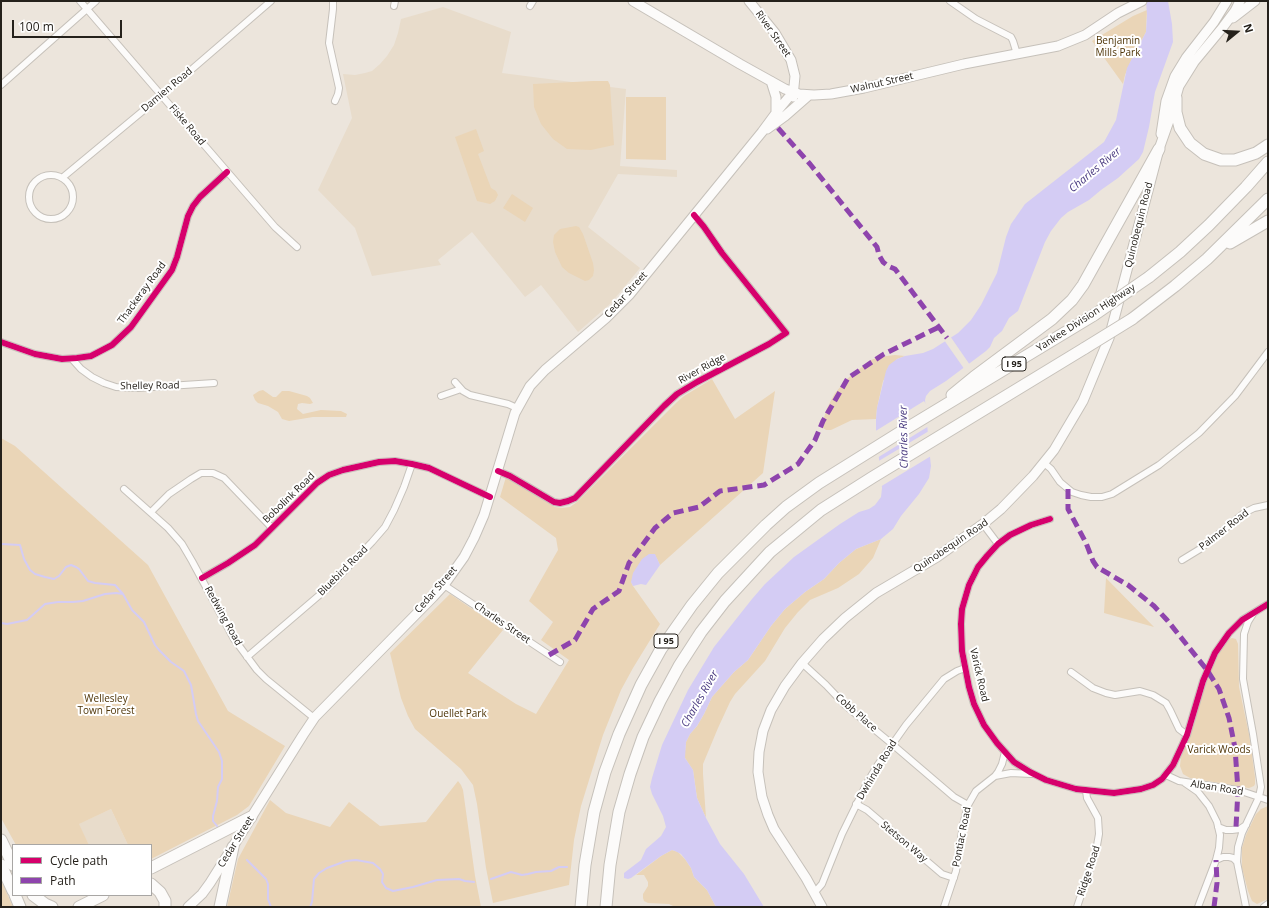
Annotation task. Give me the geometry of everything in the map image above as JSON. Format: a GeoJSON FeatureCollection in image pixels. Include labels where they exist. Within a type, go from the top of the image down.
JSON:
{"type":"FeatureCollection","features":[{"type":"Feature","properties":{"kind":"highway"},"geometry":{"type":"LineString","coordinates":[[1176,98],[1176,112],[1180,128],[1190,143],[1204,154],[1221,160],[1235,160],[1252,155],[1268,144]]}},
{"type":"Feature","properties":{"kind":"highway"},"geometry":{"type":"LineString","coordinates":[[932,413],[974,377],[1052,319],[1072,300],[1083,285],[1159,149]]}},
{"type":"Feature","properties":{"kind":"highway","name":"Yankee Division Highway"},"geometry":{"type":"LineString","coordinates":[[582,907],[585,865],[596,805],[605,772],[635,697],[669,637],[709,583],[736,553],[798,499],[871,450],[1094,315],[1149,277],[1209,225],[1268,162]]}},
{"type":"Feature","properties":{"kind":"highway","name":"I 95"},"geometry":{"type":"LineString","coordinates":[[606,907],[608,878],[614,838],[626,787],[654,712],[682,660],[701,632],[725,601],[770,552],[821,510],[874,476],[1132,319],[1180,282],[1217,250],[1268,198]]}},
{"type":"Feature","properties":{"kind":"highway"},"geometry":{"type":"LineString","coordinates":[[1217,250],[1268,221]]}},
{"type":"Feature","properties":{"kind":"highway"},"geometry":{"type":"LineString","coordinates":[[152,867],[251,817]]}},
{"type":"Feature","properties":{"kind":"highway"},"geometry":{"type":"LineString","coordinates":[[1,840],[12,863]]}},
{"type":"Feature","properties":{"kind":"highway"},"geometry":{"type":"LineString","coordinates":[[220,907],[233,848]]}},
{"type":"Feature","properties":{"kind":"highway"},"geometry":{"type":"LineString","coordinates":[[1,865],[12,889]]}},
{"type":"Feature","properties":{"kind":"highway"},"geometry":{"type":"LineString","coordinates":[[152,885],[160,892],[165,901],[165,907]]}},
{"type":"Feature","properties":{"kind":"highway"},"geometry":{"type":"LineString","coordinates":[[15,896],[20,907]]}},
{"type":"Feature","properties":{"kind":"highway"},"geometry":{"type":"LineString","coordinates":[[27,896],[32,907]]}},
{"type":"Feature","properties":{"kind":"highway"},"geometry":{"type":"LineString","coordinates":[[34,896],[52,907]]}},
{"type":"Feature","properties":{"kind":"highway"},"geometry":{"type":"LineString","coordinates":[[79,907],[101,896]]}},
{"type":"Feature","properties":{"kind":"main road","name":"Walnut Street"},"geometry":{"type":"LineString","coordinates":[[633,1],[740,64],[793,92],[809,95],[828,94],[864,88],[964,64],[1052,47],[1074,40],[1086,34],[1118,13],[1140,2]]}},
{"type":"Feature","properties":{"kind":"main road","name":"River Street"},"geometry":{"type":"LineString","coordinates":[[749,1],[775,33],[789,56],[795,72],[793,92]]}},
{"type":"Feature","properties":{"kind":"main road"},"geometry":{"type":"LineString","coordinates":[[1219,1],[1221,12]]}},
{"type":"Feature","properties":{"kind":"main road","name":"Quinobequin Road"},"geometry":{"type":"LineString","coordinates":[[1159,149],[1164,109],[1172,82],[1186,58],[1221,12],[1227,1]]}},
{"type":"Feature","properties":{"kind":"main road","name":"Quinobequin Road"},"geometry":{"type":"LineString","coordinates":[[822,907],[815,892],[778,836],[770,821],[762,797],[758,772],[760,744],[768,717],[785,686],[831,631],[860,605],[885,588],[942,554],[983,524],[1007,503],[1044,463],[1059,442],[1083,400],[1104,352],[1120,300],[1159,149],[1182,80],[1194,62],[1235,11],[1240,1]]}},
{"type":"Feature","properties":{"kind":"main road"},"geometry":{"type":"LineString","coordinates":[[1223,27],[1255,1]]}},
{"type":"Feature","properties":{"kind":"main road"},"geometry":{"type":"LineString","coordinates":[[772,81],[776,97],[776,111]]}},
{"type":"Feature","properties":{"kind":"main road","name":"Cedar Street"},"geometry":{"type":"LineString","coordinates":[[188,907],[208,887],[314,718],[444,585],[464,557],[481,524],[512,420],[527,390],[543,371],[617,308],[762,132],[776,111],[793,92]]}},
{"type":"Feature","properties":{"kind":"main road","name":"Cedar Street"},"geometry":{"type":"LineString","coordinates":[[762,132],[789,106],[793,92]]}},
{"type":"Feature","properties":{"kind":"main road"},"geometry":{"type":"LineString","coordinates":[[762,132],[785,116],[809,95]]}},
{"type":"Feature","properties":{"kind":"street","name":"Fiske Road"},"geometry":{"type":"LineString","coordinates":[[80,1],[275,227],[297,246]]}},
{"type":"Feature","properties":{"kind":"street"},"geometry":{"type":"LineString","coordinates":[[1,85],[96,1]]}},
{"type":"Feature","properties":{"kind":"street","name":"Damien Road"},"geometry":{"type":"LineString","coordinates":[[62,178],[162,95],[271,1]]}},
{"type":"Feature","properties":{"kind":"street"},"geometry":{"type":"LineString","coordinates":[[333,1],[330,43],[339,88],[335,101]]}},
{"type":"Feature","properties":{"kind":"street"},"geometry":{"type":"LineString","coordinates":[[950,1],[976,19],[1011,37],[1017,54]]}},
{"type":"Feature","properties":{"kind":"street","name":"Thackeray Road"},"geometry":{"type":"LineString","coordinates":[[1,342],[44,356],[72,359],[87,357],[102,351],[119,339],[131,326],[174,266],[188,216],[193,206],[200,197],[228,172]]}},
{"type":"Feature","properties":{"kind":"street"},"geometry":{"type":"LineString","coordinates":[[56,175],[62,178],[68,182],[73,194],[70,207],[66,212],[55,219],[42,217],[36,213],[29,200],[31,186],[42,176],[56,175]]}},
{"type":"Feature","properties":{"kind":"street","name":"River Ridge"},"geometry":{"type":"LineString","coordinates":[[498,471],[514,478],[554,502],[563,503],[571,500],[664,406],[680,392],[696,382],[769,344],[786,333],[722,253],[702,223],[694,215]]}},
{"type":"Feature","properties":{"kind":"street"},"geometry":{"type":"LineString","coordinates":[[1044,463],[1051,469],[1064,486],[1072,492],[1092,497],[1102,497],[1112,494],[1165,461],[1199,433],[1235,396],[1268,352]]}},
{"type":"Feature","properties":{"kind":"street","name":"Shelley Road"},"geometry":{"type":"LineString","coordinates":[[72,359],[77,366],[88,374],[104,383],[116,387],[138,388],[214,383]]}},
{"type":"Feature","properties":{"kind":"street"},"geometry":{"type":"LineString","coordinates":[[455,382],[461,389],[473,396],[508,404],[517,408]]}},
{"type":"Feature","properties":{"kind":"street"},"geometry":{"type":"LineString","coordinates":[[441,396],[461,389]]}},
{"type":"Feature","properties":{"kind":"street","name":"Bobolink Road"},"geometry":{"type":"LineString","coordinates":[[202,578],[255,545],[317,483],[329,475],[379,462],[395,461],[430,468],[490,497]]}},
{"type":"Feature","properties":{"kind":"street","name":"Bluebird Road"},"geometry":{"type":"LineString","coordinates":[[247,657],[330,586],[385,527],[404,487],[412,464]]}},
{"type":"Feature","properties":{"kind":"street"},"geometry":{"type":"LineString","coordinates":[[151,512],[169,494],[191,479],[201,473],[213,473],[224,478],[272,528]]}},
{"type":"Feature","properties":{"kind":"street","name":"Redwing Road"},"geometry":{"type":"LineString","coordinates":[[124,489],[151,512],[175,535],[182,544],[202,578],[234,639],[247,657],[266,679],[314,718]]}},
{"type":"Feature","properties":{"kind":"street","name":"Palmer Road"},"geometry":{"type":"LineString","coordinates":[[1182,560],[1200,549],[1244,513],[1254,508],[1268,505]]}},
{"type":"Feature","properties":{"kind":"street","name":"Varick Road"},"geometry":{"type":"LineString","coordinates":[[1050,519],[1017,531],[998,544],[978,567],[969,585],[964,600],[960,633],[965,668],[972,696],[980,718],[992,738],[1005,752],[1019,766],[1035,775],[1061,785],[1086,791],[1109,792],[1132,791],[1152,785],[1166,775],[1173,765],[1186,735],[1200,688],[1215,653],[1235,626],[1256,610],[1268,604]]}},
{"type":"Feature","properties":{"kind":"street"},"geometry":{"type":"LineString","coordinates":[[983,524],[998,544]]}},
{"type":"Feature","properties":{"kind":"street","name":"Charles Street"},"geometry":{"type":"LineString","coordinates":[[444,585],[560,662]]}},
{"type":"Feature","properties":{"kind":"street"},"geometry":{"type":"LineString","coordinates":[[1246,907],[1237,862],[1238,843],[1259,797],[1260,782],[1244,686],[1244,634],[1248,622],[1256,610],[1268,598]]}},
{"type":"Feature","properties":{"kind":"street","name":"Cobb Place"},"geometry":{"type":"LineString","coordinates":[[802,664],[826,684],[846,706],[954,797],[968,805]]}},
{"type":"Feature","properties":{"kind":"street","name":"Dwhinda Road"},"geometry":{"type":"LineString","coordinates":[[815,892],[822,884],[842,834],[870,777],[892,744],[916,712],[944,679],[965,668]]}},
{"type":"Feature","properties":{"kind":"street"},"geometry":{"type":"LineString","coordinates":[[1071,672],[1093,688],[1106,694],[1115,695],[1140,691],[1153,695],[1166,703],[1178,729],[1186,735]]}},
{"type":"Feature","properties":{"kind":"street","name":"Pontiac Road"},"geometry":{"type":"LineString","coordinates":[[944,907],[954,878],[962,825],[968,805],[976,791],[995,776],[1002,764],[1005,752]]}},
{"type":"Feature","properties":{"kind":"street","name":"Pontiac Road"},"geometry":{"type":"LineString","coordinates":[[995,776],[1017,772],[1035,775]]}},
{"type":"Feature","properties":{"kind":"street","name":"Alban Road"},"geometry":{"type":"LineString","coordinates":[[1166,775],[1174,780],[1185,783],[1238,790],[1268,800]]}},
{"type":"Feature","properties":{"kind":"street"},"geometry":{"type":"LineString","coordinates":[[1185,783],[1198,792],[1209,806],[1218,827],[1220,841],[1216,860],[1198,907]]}},
{"type":"Feature","properties":{"kind":"street","name":"Ridge Road"},"geometry":{"type":"LineString","coordinates":[[1078,907],[1096,851],[1099,834],[1098,818],[1087,798],[1086,791]]}},
{"type":"Feature","properties":{"kind":"street","name":"Stetson Way"},"geometry":{"type":"LineString","coordinates":[[856,804],[866,810],[942,874],[954,878]]}},
{"type":"Feature","properties":{"kind":"street"},"geometry":{"type":"LineString","coordinates":[[1218,827],[1226,830],[1232,830],[1246,825]]}},
{"type":"Feature","properties":{"kind":"street"},"geometry":{"type":"LineString","coordinates":[[1216,860],[1229,857],[1233,858],[1237,862]]}},
{"type":"Feature","properties":{"kind":"street"},"geometry":{"type":"LineString","coordinates":[[1264,907],[1268,904]]}},
{"type":"Feature","properties":{"kind":"shaded area"},"geometry":{"type":"Polygon","coordinates":[[[443,7],[511,32],[502,73],[626,89],[620,166],[677,170],[677,177],[618,174],[588,227],[640,268],[611,303],[578,332],[541,285],[525,297],[472,232],[438,260],[441,265],[372,276],[355,228],[318,190],[352,118],[343,74],[355,75],[372,71],[387,56],[394,45],[401,19],[443,7]]]}},
{"type":"Feature","properties":{"kind":"shaded area"},"geometry":{"type":"Polygon","coordinates":[[[111,809],[128,844],[88,844],[78,824],[111,809]]]}},
{"type":"Feature","properties":{"kind":"green space","name":"Benjamin Mills Park"},"geometry":{"type":"Polygon","coordinates":[[[1147,10],[1146,32],[1131,61],[1123,84],[1092,41],[1133,16],[1147,10]]]}},
{"type":"Feature","properties":{"kind":"green space"},"geometry":{"type":"Polygon","coordinates":[[[608,81],[610,85],[614,145],[591,150],[567,149],[553,139],[541,124],[534,107],[533,84],[608,81]]]}},
{"type":"Feature","properties":{"kind":"green space"},"geometry":{"type":"Polygon","coordinates":[[[626,97],[666,97],[666,160],[626,159],[626,97]]]}},
{"type":"Feature","properties":{"kind":"green space"},"geometry":{"type":"Polygon","coordinates":[[[476,129],[484,151],[478,154],[491,188],[496,191],[498,195],[495,201],[490,204],[477,201],[455,137],[476,129]]]}},
{"type":"Feature","properties":{"kind":"green space"},"geometry":{"type":"Polygon","coordinates":[[[512,194],[533,208],[525,222],[503,208],[512,194]]]}},
{"type":"Feature","properties":{"kind":"green space"},"geometry":{"type":"Polygon","coordinates":[[[576,226],[579,227],[583,234],[593,263],[593,276],[589,280],[585,281],[569,273],[562,267],[555,252],[553,242],[554,235],[560,229],[576,226]]]}},
{"type":"Feature","properties":{"kind":"green space"},"geometry":{"type":"Polygon","coordinates":[[[895,355],[905,356],[897,359],[883,381],[876,419],[852,420],[831,430],[826,430],[823,428],[823,421],[827,408],[835,393],[848,378],[871,360],[879,357],[895,355]]]}},
{"type":"Feature","properties":{"kind":"green space","name":"Ouellet Park"},"geometry":{"type":"Polygon","coordinates":[[[712,379],[735,419],[775,391],[763,473],[660,565],[655,555],[631,582],[660,624],[621,690],[603,735],[581,806],[574,840],[569,885],[493,903],[473,785],[461,769],[415,729],[401,698],[390,653],[450,594],[503,630],[468,673],[516,704],[536,714],[569,660],[541,640],[553,622],[529,601],[558,550],[556,538],[500,497],[506,477],[555,507],[570,507],[577,502],[677,402],[712,379]]]}},
{"type":"Feature","properties":{"kind":"green space"},"geometry":{"type":"Polygon","coordinates":[[[263,390],[273,397],[276,397],[282,391],[289,391],[307,396],[313,403],[298,404],[297,409],[303,414],[321,410],[341,411],[347,414],[346,417],[313,417],[289,421],[282,419],[278,412],[268,406],[258,403],[255,400],[253,395],[263,390]]]}},
{"type":"Feature","properties":{"kind":"green space","name":"Wellesley Town Forest"},"geometry":{"type":"Polygon","coordinates":[[[1,438],[15,446],[148,565],[228,711],[285,746],[249,806],[237,815],[152,858],[152,844],[128,844],[111,809],[79,824],[89,844],[15,844],[1,818],[1,438]]]}},
{"type":"Feature","properties":{"kind":"green space"},"geometry":{"type":"Polygon","coordinates":[[[881,539],[873,558],[859,574],[838,588],[810,600],[798,612],[785,628],[765,661],[735,694],[718,728],[703,764],[706,818],[697,798],[693,770],[685,758],[685,751],[686,742],[690,734],[697,726],[712,697],[734,672],[748,660],[771,626],[785,609],[805,592],[824,579],[839,563],[856,549],[881,539]]]}},
{"type":"Feature","properties":{"kind":"green space"},"geometry":{"type":"Polygon","coordinates":[[[1106,578],[1154,627],[1104,613],[1106,578]]]}},
{"type":"Feature","properties":{"kind":"green space","name":"Varick Woods"},"geometry":{"type":"Polygon","coordinates":[[[1229,639],[1236,639],[1238,644],[1239,687],[1249,734],[1255,777],[1254,786],[1249,788],[1190,778],[1183,774],[1180,766],[1181,757],[1193,728],[1203,689],[1211,669],[1222,648],[1229,639]]]}},
{"type":"Feature","properties":{"kind":"green space"},"geometry":{"type":"Polygon","coordinates":[[[458,781],[463,790],[475,876],[481,907],[227,907],[238,859],[270,800],[286,813],[330,827],[349,802],[380,826],[426,822],[458,781]]]}},
{"type":"Feature","properties":{"kind":"green space"},"geometry":{"type":"Polygon","coordinates":[[[1268,806],[1268,899],[1257,904],[1252,901],[1248,891],[1242,868],[1242,848],[1246,835],[1256,814],[1261,809],[1268,806]]]}},
{"type":"Feature","properties":{"kind":"green space"},"geometry":{"type":"Polygon","coordinates":[[[672,850],[678,852],[685,859],[691,868],[694,877],[707,890],[716,907],[675,907],[669,904],[648,903],[644,901],[643,894],[648,886],[648,882],[644,875],[636,875],[661,856],[672,850]]]}},
{"type":"Feature","properties":{"kind":"green space"},"geometry":{"type":"Polygon","coordinates":[[[1,880],[13,907],[1,907],[1,880]]]}},
{"type":"Feature","properties":{"kind":"water","name":"Charles River"},"geometry":{"type":"Polygon","coordinates":[[[1146,1],[1168,1],[1173,42],[1155,92],[1149,127],[1143,152],[1139,159],[1118,178],[1089,200],[1068,212],[1061,218],[1045,242],[1018,311],[1009,318],[1002,331],[994,338],[990,347],[986,351],[930,391],[926,396],[925,400],[931,466],[929,478],[893,529],[881,539],[856,549],[839,563],[824,579],[805,592],[785,609],[771,626],[748,660],[734,672],[712,697],[704,714],[686,742],[685,758],[693,770],[697,798],[706,818],[720,844],[744,874],[764,907],[716,907],[707,890],[694,877],[691,868],[685,859],[681,854],[672,850],[661,856],[631,878],[624,878],[624,873],[641,860],[646,849],[661,836],[666,827],[663,816],[650,787],[662,745],[688,690],[714,647],[765,584],[794,557],[840,524],[859,512],[869,509],[875,505],[881,497],[882,488],[876,419],[877,408],[886,371],[889,365],[897,359],[905,356],[923,353],[933,349],[958,333],[971,320],[981,305],[997,273],[1006,237],[1011,224],[1025,204],[1104,142],[1116,120],[1127,68],[1146,32],[1146,1]]]}},
{"type":"Feature","properties":{"kind":"water"},"geometry":{"type":"Polygon","coordinates":[[[649,554],[655,554],[660,565],[646,585],[641,584],[633,586],[631,582],[633,573],[642,559],[649,554]]]}},
{"type":"Feature","properties":{"kind":"pier"},"geometry":{"type":"Polygon","coordinates":[[[950,336],[970,365],[965,370],[944,340],[950,336]]]}},
{"type":"Feature","properties":{"kind":"pier"},"geometry":{"type":"Polygon","coordinates":[[[924,401],[927,406],[929,426],[877,458],[874,432],[924,401]]]}},
{"type":"Feature","properties":{"kind":"pier"},"geometry":{"type":"Polygon","coordinates":[[[929,431],[931,456],[880,487],[877,462],[929,431]]]}},
{"type":"Feature","properties":{"kind":"waterway"},"geometry":{"type":"LineString","coordinates":[[1,544],[20,545],[24,559],[30,570],[35,574],[54,579],[59,576],[66,567],[71,565],[79,569],[88,581],[115,585],[123,594],[132,610],[144,622],[159,650],[171,662],[184,671],[191,685],[198,721],[219,752],[222,761],[222,779],[218,787],[217,801],[213,816],[213,821],[217,826]]}},
{"type":"Feature","properties":{"kind":"waterway"},"geometry":{"type":"LineString","coordinates":[[1,623],[7,624],[27,620],[45,604],[83,601],[105,594],[123,594]]}},
{"type":"Feature","properties":{"kind":"waterway"},"geometry":{"type":"LineString","coordinates":[[247,860],[266,879],[268,884],[268,899],[271,907]]}},
{"type":"Feature","properties":{"kind":"waterway"},"geometry":{"type":"LineString","coordinates":[[310,907],[312,902],[314,879],[319,873],[327,868],[346,861],[356,860],[373,863],[383,874],[382,882],[386,888],[393,891],[437,880],[459,879],[474,882]]}},
{"type":"Feature","properties":{"kind":"waterway"},"geometry":{"type":"LineString","coordinates":[[491,879],[511,872],[522,875],[551,871],[559,867],[567,867]]}},
{"type":"Feature","properties":{"kind":"marked path"},"geometry":{"type":"LineString","coordinates":[[778,128],[810,164],[877,247],[883,262],[895,269],[947,338]]}},
{"type":"Feature","properties":{"kind":"marked path"},"geometry":{"type":"LineString","coordinates":[[549,655],[575,640],[593,609],[619,591],[629,563],[655,528],[673,513],[699,507],[720,491],[764,485],[798,464],[815,440],[823,421],[848,378],[884,354],[939,327]]}},
{"type":"Feature","properties":{"kind":"marked path"},"geometry":{"type":"LineString","coordinates":[[1068,489],[1068,509],[1097,567],[1128,585],[1154,606],[1207,670],[1219,689],[1229,718],[1235,748],[1238,790],[1236,827]]}},
{"type":"Feature","properties":{"kind":"marked path"},"geometry":{"type":"LineString","coordinates":[[1214,907],[1217,883],[1216,860]]}},
{"type":"Feature","properties":{"kind":"cycle path"},"geometry":{"type":"LineString","coordinates":[[1,342],[35,354],[62,359],[91,356],[112,345],[131,327],[172,270],[188,216],[193,206],[200,197],[227,172]]}},
{"type":"Feature","properties":{"kind":"cycle path"},"geometry":{"type":"LineString","coordinates":[[498,471],[510,476],[554,502],[560,503],[575,498],[677,394],[769,344],[786,333],[722,253],[694,215]]}},
{"type":"Feature","properties":{"kind":"cycle path"},"geometry":{"type":"LineString","coordinates":[[202,578],[255,545],[317,483],[329,475],[343,470],[379,462],[395,461],[412,464],[429,468],[490,497]]}},
{"type":"Feature","properties":{"kind":"cycle path"},"geometry":{"type":"LineString","coordinates":[[1050,519],[1031,525],[1010,535],[998,544],[987,556],[978,567],[969,585],[962,609],[961,624],[962,651],[969,687],[974,704],[984,725],[997,743],[1014,762],[1046,780],[1076,789],[1114,793],[1141,789],[1153,785],[1162,779],[1173,765],[1187,735],[1203,681],[1215,653],[1229,633],[1242,620],[1268,604]]}}]}
